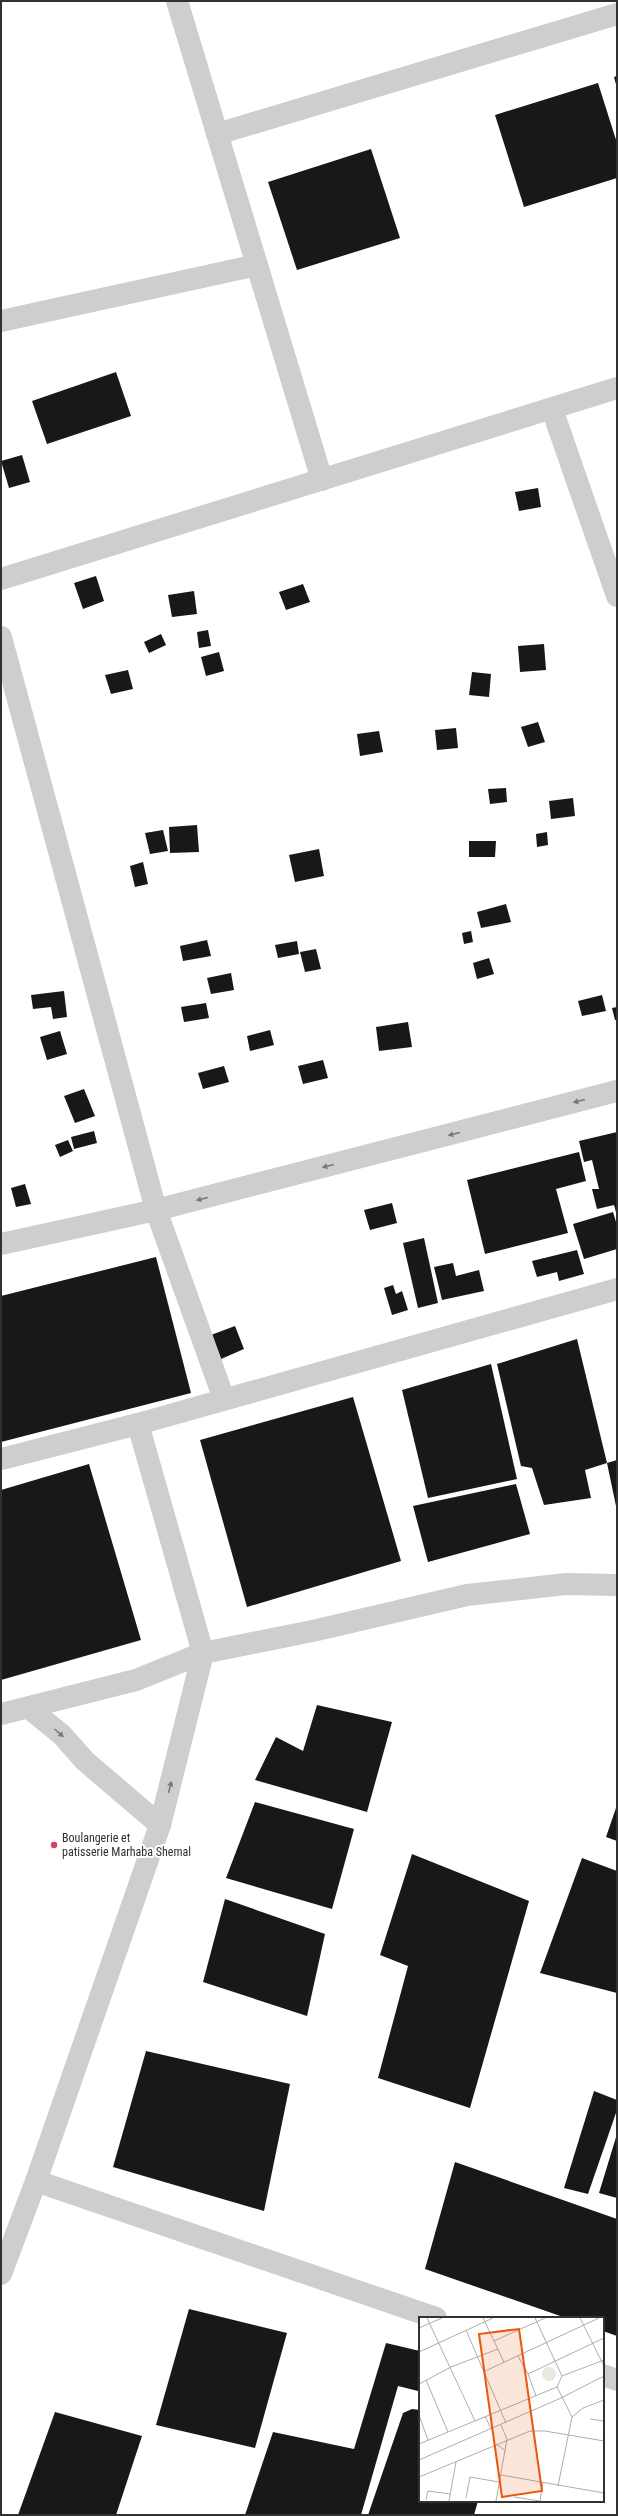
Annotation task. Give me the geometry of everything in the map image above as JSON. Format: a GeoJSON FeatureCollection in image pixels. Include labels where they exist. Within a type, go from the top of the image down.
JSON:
{"type":"FeatureCollection","features":[{"type":"Feature","properties":{"kind":"street"},"geometry":{"type":"LineString","coordinates":[[177,1],[322,480]]}},
{"type":"Feature","properties":{"kind":"street"},"geometry":{"type":"LineString","coordinates":[[217,134],[617,14]]}},
{"type":"Feature","properties":{"kind":"street"},"geometry":{"type":"LineString","coordinates":[[1,321],[257,265]]}},
{"type":"Feature","properties":{"kind":"street"},"geometry":{"type":"LineString","coordinates":[[1,579],[617,388]]}},
{"type":"Feature","properties":{"kind":"street"},"geometry":{"type":"LineString","coordinates":[[552,409],[617,596]]}},
{"type":"Feature","properties":{"kind":"street"},"geometry":{"type":"LineString","coordinates":[[1,637],[156,1210],[224,1398]]}},
{"type":"Feature","properties":{"kind":"street"},"geometry":{"type":"LineString","coordinates":[[1,1244],[156,1210],[617,1091]]}},
{"type":"Feature","properties":{"kind":"street"},"geometry":{"type":"LineString","coordinates":[[1,1459],[138,1424],[224,1398],[617,1289]]}},
{"type":"Feature","properties":{"kind":"street"},"geometry":{"type":"LineString","coordinates":[[1,2274],[36,2181],[160,1825],[203,1653],[138,1424]]}},
{"type":"Feature","properties":{"kind":"street"},"geometry":{"type":"LineString","coordinates":[[1,1714],[136,1680],[203,1653],[317,1630],[467,1595],[566,1584],[617,1586]]}},
{"type":"Feature","properties":{"kind":"street"},"geometry":{"type":"LineString","coordinates":[[29,1708],[62,1735],[85,1761],[160,1825]]}},
{"type":"Feature","properties":{"kind":"street"},"geometry":{"type":"LineString","coordinates":[[36,2181],[433,2317]]}},
{"type":"Feature","properties":{"kind":"street"},"geometry":{"type":"LineString","coordinates":[[604,2375],[617,2380]]}},
{"type":"Feature","properties":{"kind":"building"},"geometry":{"type":"Polygon","coordinates":[[[617,76],[617,88],[614,77],[617,76]]]}},
{"type":"Feature","properties":{"kind":"building"},"geometry":{"type":"Polygon","coordinates":[[[598,83],[617,143],[617,178],[524,207],[495,115],[598,83]]]}},
{"type":"Feature","properties":{"kind":"building"},"geometry":{"type":"Polygon","coordinates":[[[371,149],[400,238],[297,270],[268,182],[371,149]]]}},
{"type":"Feature","properties":{"kind":"building"},"geometry":{"type":"Polygon","coordinates":[[[116,372],[131,416],[47,444],[32,401],[116,372]]]}},
{"type":"Feature","properties":{"kind":"building"},"geometry":{"type":"Polygon","coordinates":[[[22,455],[30,482],[9,488],[1,461],[22,455]]]}},
{"type":"Feature","properties":{"kind":"building"},"geometry":{"type":"Polygon","coordinates":[[[538,488],[541,507],[519,511],[515,492],[538,488]]]}},
{"type":"Feature","properties":{"kind":"building"},"geometry":{"type":"Polygon","coordinates":[[[96,576],[104,601],[83,609],[74,583],[96,576]]]}},
{"type":"Feature","properties":{"kind":"building"},"geometry":{"type":"Polygon","coordinates":[[[303,584],[310,602],[286,610],[279,592],[303,584]]]}},
{"type":"Feature","properties":{"kind":"building"},"geometry":{"type":"Polygon","coordinates":[[[194,591],[197,614],[172,617],[168,595],[194,591]]]}},
{"type":"Feature","properties":{"kind":"building"},"geometry":{"type":"Polygon","coordinates":[[[208,630],[211,646],[199,648],[197,632],[208,630]]]}},
{"type":"Feature","properties":{"kind":"building"},"geometry":{"type":"Polygon","coordinates":[[[161,634],[166,645],[149,653],[144,642],[161,634]]]}},
{"type":"Feature","properties":{"kind":"building"},"geometry":{"type":"Polygon","coordinates":[[[544,644],[546,670],[520,672],[518,646],[544,644]]]}},
{"type":"Feature","properties":{"kind":"building"},"geometry":{"type":"Polygon","coordinates":[[[219,652],[224,671],[206,676],[201,657],[219,652]]]}},
{"type":"Feature","properties":{"kind":"building"},"geometry":{"type":"Polygon","coordinates":[[[128,670],[133,689],[111,694],[105,675],[128,670]]]}},
{"type":"Feature","properties":{"kind":"building"},"geometry":{"type":"Polygon","coordinates":[[[472,672],[491,674],[489,697],[469,695],[472,672]]]}},
{"type":"Feature","properties":{"kind":"building"},"geometry":{"type":"Polygon","coordinates":[[[538,722],[545,742],[528,747],[521,727],[538,722]]]}},
{"type":"Feature","properties":{"kind":"building"},"geometry":{"type":"Polygon","coordinates":[[[456,728],[458,748],[437,750],[435,730],[456,728]]]}},
{"type":"Feature","properties":{"kind":"building"},"geometry":{"type":"Polygon","coordinates":[[[379,731],[383,752],[360,756],[357,734],[379,731]]]}},
{"type":"Feature","properties":{"kind":"building"},"geometry":{"type":"Polygon","coordinates":[[[506,788],[507,802],[490,804],[488,789],[506,788]]]}},
{"type":"Feature","properties":{"kind":"building"},"geometry":{"type":"Polygon","coordinates":[[[573,798],[575,816],[551,819],[549,801],[573,798]]]}},
{"type":"Feature","properties":{"kind":"building"},"geometry":{"type":"Polygon","coordinates":[[[197,825],[199,852],[170,853],[169,827],[197,825]]]}},
{"type":"Feature","properties":{"kind":"building"},"geometry":{"type":"Polygon","coordinates":[[[163,830],[168,851],[150,854],[145,833],[163,830]]]}},
{"type":"Feature","properties":{"kind":"building"},"geometry":{"type":"Polygon","coordinates":[[[547,832],[548,845],[537,847],[536,834],[547,832]]]}},
{"type":"Feature","properties":{"kind":"building"},"geometry":{"type":"Polygon","coordinates":[[[469,841],[496,841],[495,857],[469,857],[469,841]]]}},
{"type":"Feature","properties":{"kind":"building"},"geometry":{"type":"Polygon","coordinates":[[[319,849],[324,876],[295,882],[289,855],[319,849]]]}},
{"type":"Feature","properties":{"kind":"building"},"geometry":{"type":"Polygon","coordinates":[[[143,862],[148,884],[135,887],[130,866],[143,862]]]}},
{"type":"Feature","properties":{"kind":"building"},"geometry":{"type":"Polygon","coordinates":[[[506,904],[511,922],[481,928],[477,912],[506,904]]]}},
{"type":"Feature","properties":{"kind":"building"},"geometry":{"type":"Polygon","coordinates":[[[471,931],[473,942],[464,944],[462,933],[471,931]]]}},
{"type":"Feature","properties":{"kind":"building"},"geometry":{"type":"Polygon","coordinates":[[[207,940],[211,956],[183,961],[180,946],[207,940]]]}},
{"type":"Feature","properties":{"kind":"building"},"geometry":{"type":"Polygon","coordinates":[[[297,941],[299,954],[278,958],[275,945],[297,941]]]}},
{"type":"Feature","properties":{"kind":"building"},"geometry":{"type":"Polygon","coordinates":[[[316,949],[321,969],[305,972],[300,952],[316,949]]]}},
{"type":"Feature","properties":{"kind":"building"},"geometry":{"type":"Polygon","coordinates":[[[489,958],[494,974],[477,979],[473,963],[489,958]]]}},
{"type":"Feature","properties":{"kind":"building"},"geometry":{"type":"Polygon","coordinates":[[[231,973],[234,990],[211,994],[207,978],[231,973]]]}},
{"type":"Feature","properties":{"kind":"building"},"geometry":{"type":"Polygon","coordinates":[[[64,991],[67,1017],[53,1019],[51,1007],[33,1009],[31,995],[64,991]]]}},
{"type":"Feature","properties":{"kind":"building"},"geometry":{"type":"Polygon","coordinates":[[[602,995],[606,1011],[582,1016],[578,1001],[602,995]]]}},
{"type":"Feature","properties":{"kind":"building"},"geometry":{"type":"Polygon","coordinates":[[[206,1003],[209,1018],[184,1022],[181,1007],[206,1003]]]}},
{"type":"Feature","properties":{"kind":"building"},"geometry":{"type":"Polygon","coordinates":[[[617,1007],[617,1020],[615,1020],[612,1008],[617,1007]]]}},
{"type":"Feature","properties":{"kind":"building"},"geometry":{"type":"Polygon","coordinates":[[[408,1022],[412,1047],[379,1051],[376,1027],[408,1022]]]}},
{"type":"Feature","properties":{"kind":"building"},"geometry":{"type":"Polygon","coordinates":[[[270,1030],[274,1045],[250,1051],[247,1036],[270,1030]]]}},
{"type":"Feature","properties":{"kind":"building"},"geometry":{"type":"Polygon","coordinates":[[[60,1031],[67,1054],[47,1060],[40,1037],[60,1031]]]}},
{"type":"Feature","properties":{"kind":"building"},"geometry":{"type":"Polygon","coordinates":[[[323,1060],[328,1078],[303,1084],[298,1066],[323,1060]]]}},
{"type":"Feature","properties":{"kind":"building"},"geometry":{"type":"Polygon","coordinates":[[[224,1066],[229,1082],[203,1089],[198,1073],[224,1066]]]}},
{"type":"Feature","properties":{"kind":"building"},"geometry":{"type":"Polygon","coordinates":[[[84,1089],[95,1116],[75,1123],[64,1096],[84,1089]]]}},
{"type":"Feature","properties":{"kind":"building"},"geometry":{"type":"Polygon","coordinates":[[[94,1131],[97,1143],[74,1149],[71,1137],[94,1131]]]}},
{"type":"Feature","properties":{"kind":"building"},"geometry":{"type":"Polygon","coordinates":[[[617,1132],[617,1216],[614,1205],[597,1209],[592,1189],[599,1189],[592,1160],[584,1162],[579,1141],[617,1132]]]}},
{"type":"Feature","properties":{"kind":"building"},"geometry":{"type":"Polygon","coordinates":[[[68,1140],[73,1151],[60,1157],[55,1145],[68,1140]]]}},
{"type":"Feature","properties":{"kind":"building"},"geometry":{"type":"Polygon","coordinates":[[[579,1152],[586,1181],[556,1189],[568,1233],[485,1254],[467,1180],[579,1152]]]}},
{"type":"Feature","properties":{"kind":"building"},"geometry":{"type":"Polygon","coordinates":[[[25,1184],[31,1204],[16,1207],[11,1188],[25,1184]]]}},
{"type":"Feature","properties":{"kind":"building"},"geometry":{"type":"Polygon","coordinates":[[[392,1203],[397,1223],[370,1230],[364,1210],[392,1203]]]}},
{"type":"Feature","properties":{"kind":"building"},"geometry":{"type":"Polygon","coordinates":[[[613,1212],[617,1225],[617,1249],[584,1259],[573,1224],[613,1212]]]}},
{"type":"Feature","properties":{"kind":"building"},"geometry":{"type":"Polygon","coordinates":[[[424,1238],[438,1303],[418,1308],[403,1243],[424,1238]]]}},
{"type":"Feature","properties":{"kind":"building"},"geometry":{"type":"Polygon","coordinates":[[[577,1250],[584,1274],[559,1281],[557,1272],[537,1277],[532,1261],[577,1250]]]}},
{"type":"Feature","properties":{"kind":"building"},"geometry":{"type":"Polygon","coordinates":[[[156,1257],[191,1393],[1,1442],[1,1296],[156,1257]]]}},
{"type":"Feature","properties":{"kind":"building"},"geometry":{"type":"Polygon","coordinates":[[[453,1263],[456,1276],[479,1270],[484,1291],[442,1300],[434,1267],[453,1263]]]}},
{"type":"Feature","properties":{"kind":"building"},"geometry":{"type":"Polygon","coordinates":[[[393,1285],[396,1294],[402,1291],[408,1310],[392,1315],[384,1288],[393,1285]]]}},
{"type":"Feature","properties":{"kind":"building"},"geometry":{"type":"Polygon","coordinates":[[[235,1326],[244,1349],[221,1359],[211,1335],[235,1326]]]}},
{"type":"Feature","properties":{"kind":"building"},"geometry":{"type":"Polygon","coordinates":[[[577,1339],[607,1463],[585,1470],[591,1498],[544,1505],[532,1468],[521,1466],[497,1364],[577,1339]]]}},
{"type":"Feature","properties":{"kind":"building"},"geometry":{"type":"Polygon","coordinates":[[[491,1364],[517,1479],[428,1498],[402,1390],[491,1364]]]}},
{"type":"Feature","properties":{"kind":"building"},"geometry":{"type":"Polygon","coordinates":[[[353,1397],[401,1561],[247,1607],[200,1440],[353,1397]]]}},
{"type":"Feature","properties":{"kind":"building"},"geometry":{"type":"Polygon","coordinates":[[[617,1460],[617,1506],[616,1506],[607,1463],[617,1460]]]}},
{"type":"Feature","properties":{"kind":"building"},"geometry":{"type":"Polygon","coordinates":[[[89,1464],[141,1640],[1,1680],[1,1490],[89,1464]]]}},
{"type":"Feature","properties":{"kind":"building"},"geometry":{"type":"Polygon","coordinates":[[[516,1484],[530,1534],[428,1562],[413,1506],[516,1484]]]}},
{"type":"Feature","properties":{"kind":"building"},"geometry":{"type":"Polygon","coordinates":[[[317,1705],[392,1722],[367,1812],[255,1780],[276,1737],[303,1751],[317,1705]]]}},
{"type":"Feature","properties":{"kind":"building"},"geometry":{"type":"Polygon","coordinates":[[[255,1802],[354,1829],[332,1909],[226,1878],[255,1802]]]}},
{"type":"Feature","properties":{"kind":"building"},"geometry":{"type":"Polygon","coordinates":[[[617,1805],[617,1841],[606,1837],[617,1805]]]}},
{"type":"Feature","properties":{"kind":"building"},"geometry":{"type":"Polygon","coordinates":[[[412,1854],[529,1901],[470,2108],[378,2078],[408,1966],[380,1955],[412,1854]]]}},
{"type":"Feature","properties":{"kind":"building"},"geometry":{"type":"Polygon","coordinates":[[[582,1858],[617,1871],[617,1993],[540,1973],[582,1858]]]}},
{"type":"Feature","properties":{"kind":"building"},"geometry":{"type":"Polygon","coordinates":[[[225,1899],[325,1934],[307,2016],[203,1982],[225,1899]]]}},
{"type":"Feature","properties":{"kind":"building"},"geometry":{"type":"Polygon","coordinates":[[[146,2051],[290,2084],[264,2211],[113,2167],[146,2051]]]}},
{"type":"Feature","properties":{"kind":"building"},"geometry":{"type":"Polygon","coordinates":[[[594,2091],[617,2100],[617,2110],[588,2194],[564,2188],[594,2091]]]}},
{"type":"Feature","properties":{"kind":"building"},"geometry":{"type":"Polygon","coordinates":[[[617,2134],[617,2198],[599,2193],[617,2134]]]}},
{"type":"Feature","properties":{"kind":"building"},"geometry":{"type":"Polygon","coordinates":[[[455,2162],[617,2219],[617,2336],[604,2331],[604,2317],[563,2317],[425,2269],[455,2162]]]}},
{"type":"Feature","properties":{"kind":"building"},"geometry":{"type":"Polygon","coordinates":[[[189,2309],[287,2333],[255,2448],[156,2425],[189,2309]]]}},
{"type":"Feature","properties":{"kind":"building"},"geometry":{"type":"Polygon","coordinates":[[[386,2343],[419,2351],[418,2391],[398,2386],[361,2515],[245,2515],[273,2432],[354,2449],[386,2343]]]}},
{"type":"Feature","properties":{"kind":"building"},"geometry":{"type":"Polygon","coordinates":[[[412,2409],[419,2410],[419,2502],[478,2502],[474,2515],[368,2515],[403,2413],[412,2409]]]}},
{"type":"Feature","properties":{"kind":"building"},"geometry":{"type":"Polygon","coordinates":[[[55,2412],[142,2436],[116,2515],[18,2515],[55,2412]]]}},
{"type":"Feature","properties":{"kind":"place","name":"Boulangerie et patisserie Marhaba Shemal"},"geometry":{"type":"Point","coordinates":[54,1845]}}]}
